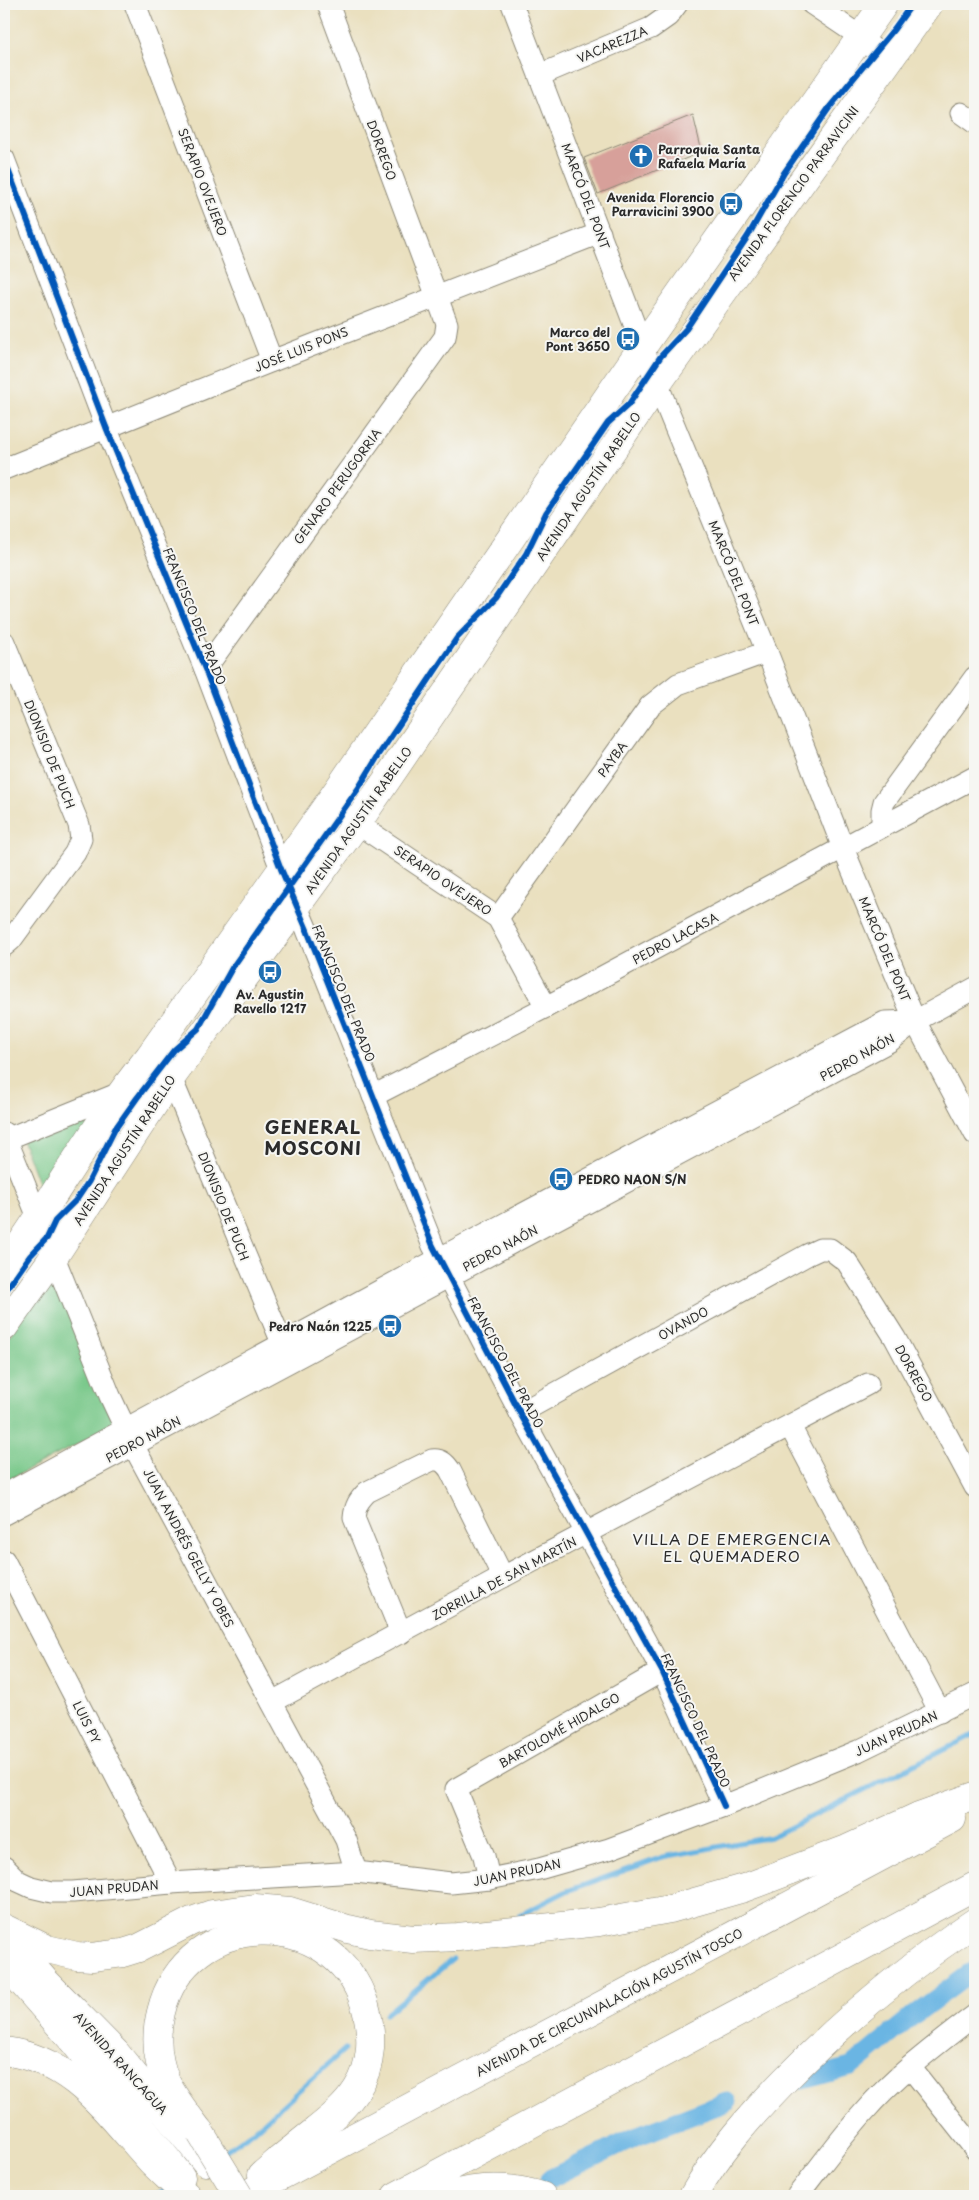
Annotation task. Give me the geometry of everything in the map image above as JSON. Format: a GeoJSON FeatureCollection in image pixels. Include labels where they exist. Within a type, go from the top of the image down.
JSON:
{"type":"FeatureCollection","features":[{"type":"Feature","properties":{"kind":"main road"},"geometry":{"type":"LineString","coordinates":[[4,1268],[38,1221],[120,1093],[149,1057],[280,869],[328,804],[643,346],[884,4]]}},
{"type":"Feature","properties":{"kind":"main road","name":"AVENIDA FLORENCIO PARRAVICINI"},"geometry":{"type":"LineString","coordinates":[[658,383],[929,4]]}},
{"type":"Feature","properties":{"kind":"main road","name":"AVENIDA AGUSTÍN RABELLO"},"geometry":{"type":"LineString","coordinates":[[4,1327],[53,1258],[171,1078],[358,822],[658,383]]}},
{"type":"Feature","properties":{"kind":"main road"},"geometry":{"type":"LineString","coordinates":[[4,1928],[47,1949],[92,1957],[123,1954],[192,1921],[212,1914],[255,1908],[290,1911],[348,1929],[370,1934],[413,1939],[458,1938],[599,1922],[670,1909],[744,1888],[839,1852],[919,1816],[975,1796]]}},
{"type":"Feature","properties":{"kind":"main road","name":"AVENIDA DE CIRCUNVALACIÓN AGUSTÍN TOSCO"},"geometry":{"type":"LineString","coordinates":[[243,2196],[975,1807]]}},
{"type":"Feature","properties":{"kind":"main road"},"geometry":{"type":"LineString","coordinates":[[396,2196],[975,1886]]}},
{"type":"Feature","properties":{"kind":"main road"},"geometry":{"type":"LineString","coordinates":[[694,2196],[714,2162],[750,2117],[829,2036],[910,1968],[975,1922]]}},
{"type":"Feature","properties":{"kind":"main road"},"geometry":{"type":"LineString","coordinates":[[277,1931],[308,1940],[323,1948],[347,1971],[363,2000],[370,2030],[371,2046],[365,2075],[358,2088],[335,2116],[295,2147],[238,2196],[194,2135],[175,2098],[161,2066],[157,2032],[163,2002],[170,1986],[192,1958],[223,1939],[242,1933],[277,1931]]}},
{"type":"Feature","properties":{"kind":"main road","name":"AVENIDA RANCAGUA"},"geometry":{"type":"LineString","coordinates":[[4,1933],[46,1982],[194,2135],[234,2196]]}},
{"type":"Feature","properties":{"kind":"main road","name":"AVENIDA RANCAGUA"},"geometry":{"type":"LineString","coordinates":[[4,1962],[79,2049],[156,2157],[196,2196]]}},
{"type":"Feature","properties":{"kind":"main road"},"geometry":{"type":"LineString","coordinates":[[4,2051],[38,2058],[72,2078],[156,2157],[187,2196]]}},
{"type":"Feature","properties":{"kind":"main road"},"geometry":{"type":"LineString","coordinates":[[448,2196],[480,2189],[497,2188],[513,2189],[542,2196]]}},
{"type":"Feature","properties":{"kind":"street","name":"SERAPIO OVEJERO"},"geometry":{"type":"LineString","coordinates":[[134,4],[272,361]]}},
{"type":"Feature","properties":{"kind":"street","name":"DORREGO"},"geometry":{"type":"LineString","coordinates":[[328,4],[437,296]]}},
{"type":"Feature","properties":{"kind":"street","name":"MARCÓ DEL PONT"},"geometry":{"type":"LineString","coordinates":[[512,4],[643,346],[843,848],[915,1021],[975,1134]]}},
{"type":"Feature","properties":{"kind":"street","name":"VACAREZZA"},"geometry":{"type":"LineString","coordinates":[[540,75],[651,28],[668,16],[677,4]]}},
{"type":"Feature","properties":{"kind":"street"},"geometry":{"type":"LineString","coordinates":[[812,4],[861,37],[887,62]]}},
{"type":"Feature","properties":{"kind":"street","name":"FRANCISCO DEL PRADO"},"geometry":{"type":"LineString","coordinates":[[4,159],[106,427],[205,669],[280,869],[307,930],[372,1096],[444,1267],[520,1414],[662,1671],[724,1806]]}},
{"type":"Feature","properties":{"kind":"street","name":"JOSÉ LUIS PONS"},"geometry":{"type":"LineString","coordinates":[[4,469],[272,361],[600,233]]}},
{"type":"Feature","properties":{"kind":"street","name":"GENARO PERUGORRIA"},"geometry":{"type":"LineString","coordinates":[[205,669],[444,337],[447,324],[437,296]]}},
{"type":"Feature","properties":{"kind":"street","name":"DIONISIO DE PUCH"},"geometry":{"type":"LineString","coordinates":[[4,642],[79,825],[81,839],[74,853],[11,940],[4,946]]}},
{"type":"Feature","properties":{"kind":"street","name":"PAYBA"},"geometry":{"type":"LineString","coordinates":[[498,918],[650,706],[678,684],[766,652]]}},
{"type":"Feature","properties":{"kind":"street"},"geometry":{"type":"LineString","coordinates":[[882,826],[884,802],[975,676]]}},
{"type":"Feature","properties":{"kind":"street","name":"PEDRO LACASA"},"geometry":{"type":"LineString","coordinates":[[372,1096],[546,1007],[975,777]]}},
{"type":"Feature","properties":{"kind":"street","name":"SERAPIO OVEJERO"},"geometry":{"type":"LineString","coordinates":[[328,804],[358,822],[498,918],[546,1007]]}},
{"type":"Feature","properties":{"kind":"street","name":"PEDRO NAÓN"},"geometry":{"type":"LineString","coordinates":[[4,1514],[130,1437],[444,1267],[890,1041],[915,1021],[975,988]]}},
{"type":"Feature","properties":{"kind":"street","name":"DIONISIO DE PUCH"},"geometry":{"type":"LineString","coordinates":[[149,1057],[162,1066],[171,1078],[286,1353]]}},
{"type":"Feature","properties":{"kind":"street"},"geometry":{"type":"LineString","coordinates":[[4,1137],[120,1093]]}},
{"type":"Feature","properties":{"kind":"street","name":"JUAN ANDRÉS GELLY Y OBES"},"geometry":{"type":"LineString","coordinates":[[4,1137],[110,1396],[130,1437],[346,1840],[356,1872]]}},
{"type":"Feature","properties":{"kind":"street","name":"OVANDO"},"geometry":{"type":"LineString","coordinates":[[520,1414],[807,1254],[820,1249],[830,1249],[847,1262]]}},
{"type":"Feature","properties":{"kind":"street","name":"DORREGO"},"geometry":{"type":"LineString","coordinates":[[847,1262],[895,1338],[975,1487]]}},
{"type":"Feature","properties":{"kind":"street","name":"ZORRILLA DE SAN MARTÍN"},"geometry":{"type":"LineString","coordinates":[[272,1702],[503,1577],[868,1384]]}},
{"type":"Feature","properties":{"kind":"street"},"geometry":{"type":"LineString","coordinates":[[790,1426],[940,1712]]}},
{"type":"Feature","properties":{"kind":"street","name":"PEDRO NAÓN"},"geometry":{"type":"LineString","coordinates":[[4,1495],[130,1437]]}},
{"type":"Feature","properties":{"kind":"street"},"geometry":{"type":"LineString","coordinates":[[401,1633],[354,1518],[359,1499],[367,1492],[432,1460],[444,1463],[450,1470],[503,1577]]}},
{"type":"Feature","properties":{"kind":"street","name":"LUIS PY"},"geometry":{"type":"LineString","coordinates":[[4,1560],[171,1883]]}},
{"type":"Feature","properties":{"kind":"street","name":"BARTOLOMÉ HIDALGO"},"geometry":{"type":"LineString","coordinates":[[490,1879],[484,1856],[456,1789],[662,1671]]}},
{"type":"Feature","properties":{"kind":"street","name":"JUAN PRUDAN"},"geometry":{"type":"LineString","coordinates":[[4,1866],[18,1881],[31,1887],[52,1892],[356,1872],[452,1883],[490,1879],[539,1869],[609,1850],[724,1806],[858,1751],[975,1694]]}},
{"type":"Feature","properties":{"kind":"street"},"geometry":{"type":"LineString","coordinates":[[797,2196],[864,2112],[910,2067],[975,2015]]}},
{"type":"Feature","properties":{"kind":"street"},"geometry":{"type":"LineString","coordinates":[[910,2067],[975,2148]]}},
{"type":"Feature","properties":{"kind":"green space"},"geometry":{"type":"Polygon","coordinates":[[[101,1113],[43,1196],[22,1140],[101,1113]]]}},
{"type":"Feature","properties":{"kind":"green space"},"geometry":{"type":"Polygon","coordinates":[[[50,1281],[57,1284],[115,1425],[4,1482],[4,1345],[42,1283],[50,1281]]]}},
{"type":"Feature","properties":{"kind":"building","name":"Parroquia Santa Rafaela María"},"geometry":{"type":"Polygon","coordinates":[[[693,115],[702,152],[598,194],[584,158],[693,115]]]}},
{"type":"Feature","properties":{"kind":"waterway"},"geometry":{"type":"LineString","coordinates":[[520,1915],[567,1891],[663,1857],[771,1837],[975,1734]]}},
{"type":"Feature","properties":{"kind":"waterway"},"geometry":{"type":"LineString","coordinates":[[386,2014],[453,1959]]}},
{"type":"Feature","properties":{"kind":"waterway"},"geometry":{"type":"LineString","coordinates":[[802,2080],[851,2067],[915,2014],[975,1970]]}},
{"type":"Feature","properties":{"kind":"waterway"},"geometry":{"type":"LineString","coordinates":[[222,2153],[255,2130],[345,2049]]}},
{"type":"Feature","properties":{"kind":"waterway"},"geometry":{"type":"LineString","coordinates":[[549,2179],[635,2137],[727,2102]]}},
{"type":"Feature","properties":{"kind":"waterway"},"geometry":{"type":"LineString","coordinates":[[150,2196],[170,2189]]}},
{"type":"Feature","properties":{"kind":"cycle path"},"geometry":{"type":"LineString","coordinates":[[4,1293],[30,1256],[47,1238],[55,1221],[77,1199],[89,1181],[115,1129],[137,1098],[174,1050],[198,1029],[232,968],[358,789],[457,638],[496,598],[526,554],[546,513],[608,423],[629,404],[661,356],[686,329],[748,236],[784,173],[829,108],[894,29],[912,4]]}},
{"type":"Feature","properties":{"kind":"cycle path"},"geometry":{"type":"LineString","coordinates":[[4,159],[106,427],[205,669],[281,869],[433,1246],[520,1413],[662,1671],[724,1806]]}},
{"type":"Feature","properties":{"kind":"place","name":"Parroquia Santa Rafaela María"},"geometry":{"type":"Point","coordinates":[641,156]}},
{"type":"Feature","properties":{"kind":"place","name":"Avenida Florencio Parravicini 3900"},"geometry":{"type":"Point","coordinates":[731,204]}},
{"type":"Feature","properties":{"kind":"place","name":"Marco del Pont 3650"},"geometry":{"type":"Point","coordinates":[628,339]}},
{"type":"Feature","properties":{"kind":"place","name":"Av. Agustin Ravello 1217"},"geometry":{"type":"Point","coordinates":[270,972]}},
{"type":"Feature","properties":{"kind":"place","name":"PEDRO NAON S/N"},"geometry":{"type":"Point","coordinates":[561,1179]}},
{"type":"Feature","properties":{"kind":"place","name":"Pedro Naón 1225"},"geometry":{"type":"Point","coordinates":[390,1326]}},
{"type":"Feature","properties":{"kind":"district","name":"GENERAL MOSCONI"},"geometry":{"type":"Point","coordinates":[313,1136]}},
{"type":"Feature","properties":{"kind":"district","name":"VILLA DE EMERGENCIA EL QUEMADERO"},"geometry":{"type":"Point","coordinates":[732,1546]}}]}
